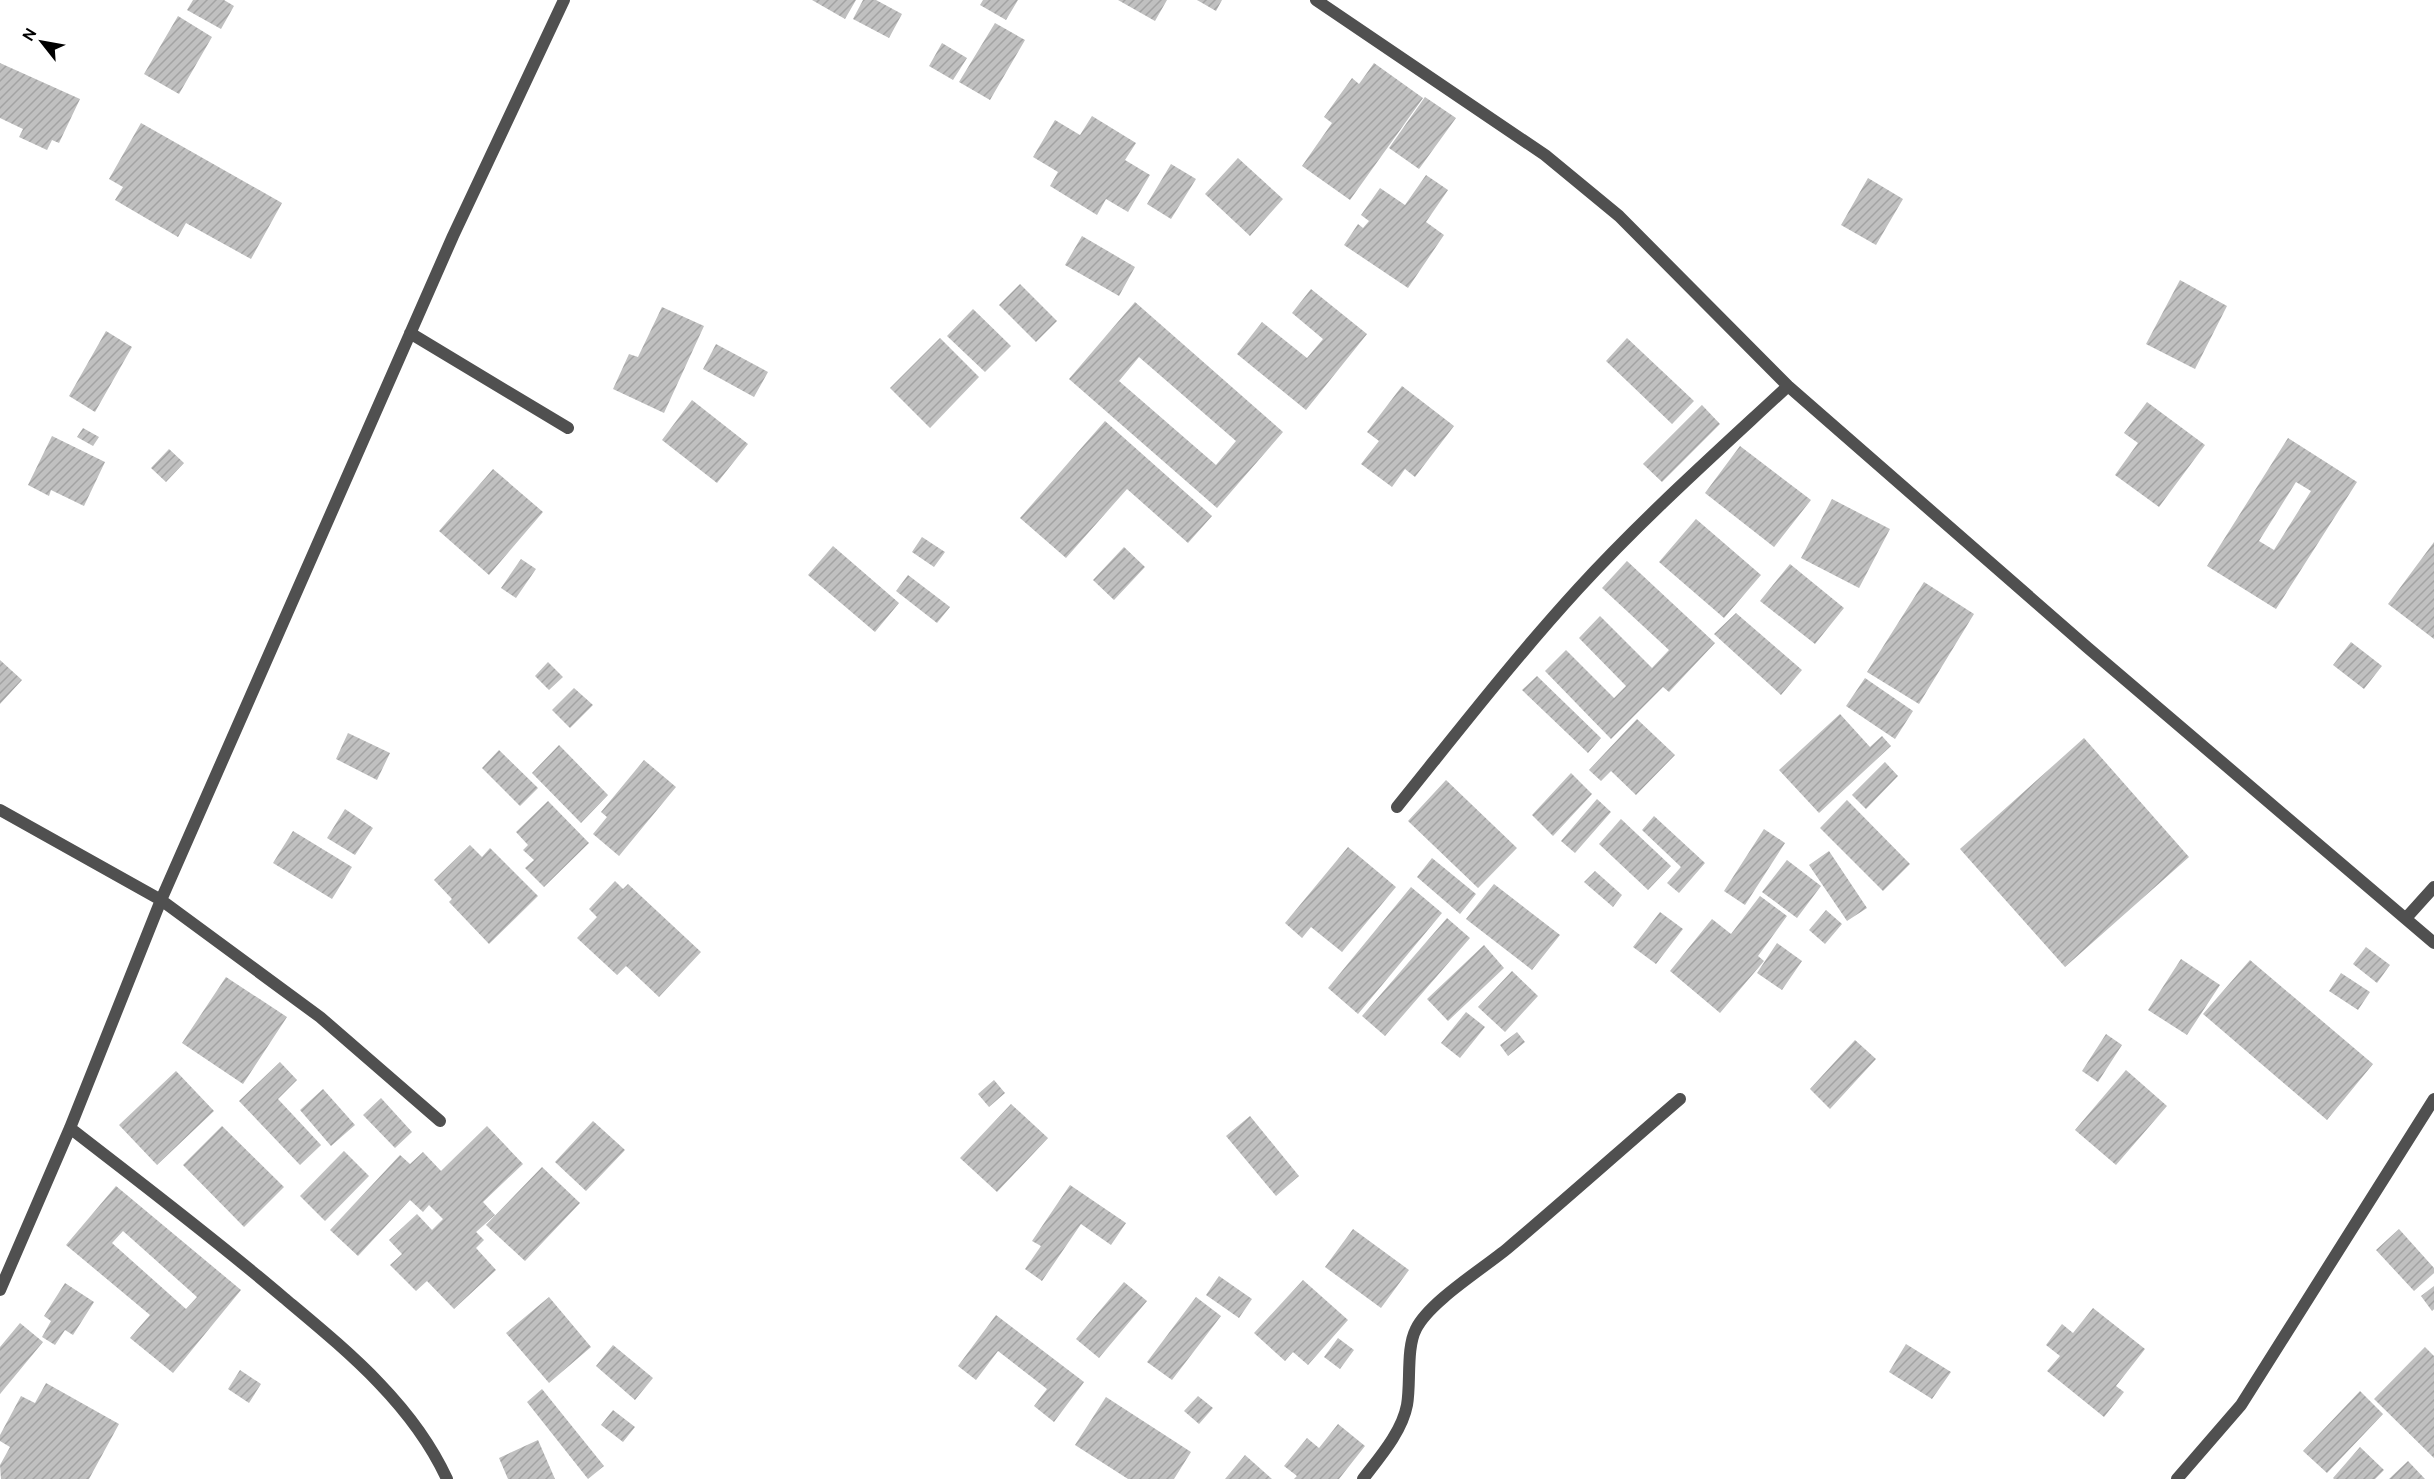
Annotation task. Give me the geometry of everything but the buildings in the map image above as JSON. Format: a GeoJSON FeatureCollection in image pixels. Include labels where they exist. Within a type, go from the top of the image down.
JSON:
{"type":"FeatureCollection","features":[{"type":"Feature","properties":{"kind":"street"},"geometry":{"type":"LineString","coordinates":[[0,1290],[70,1128],[160,900],[453,236],[564,0]]}},
{"type":"Feature","properties":{"kind":"street"},"geometry":{"type":"LineString","coordinates":[[1316,0],[1545,155],[1619,216],[1788,386],[2088,648],[2407,917],[2434,943]]}},
{"type":"Feature","properties":{"kind":"street"},"geometry":{"type":"LineString","coordinates":[[410,333],[568,428]]}},
{"type":"Feature","properties":{"kind":"street"},"geometry":{"type":"LineString","coordinates":[[1397,807],[1578,589],[1646,519],[1788,386]]}},
{"type":"Feature","properties":{"kind":"street"},"geometry":{"type":"LineString","coordinates":[[0,810],[160,900],[320,1017],[440,1121]]}},
{"type":"Feature","properties":{"kind":"street"},"geometry":{"type":"LineString","coordinates":[[2407,917],[2434,887]]}},
{"type":"Feature","properties":{"kind":"street"},"geometry":{"type":"LineString","coordinates":[[1363,1479],[1402,1422],[1407,1407],[1416,1328],[1447,1295],[1507,1249],[1680,1099]]}},
{"type":"Feature","properties":{"kind":"street"},"geometry":{"type":"LineString","coordinates":[[2177,1479],[2241,1405],[2434,1099]]}},
{"type":"Feature","properties":{"kind":"street"},"geometry":{"type":"LineString","coordinates":[[70,1128],[224,1246],[356,1358],[410,1418],[447,1479]]}}]}
